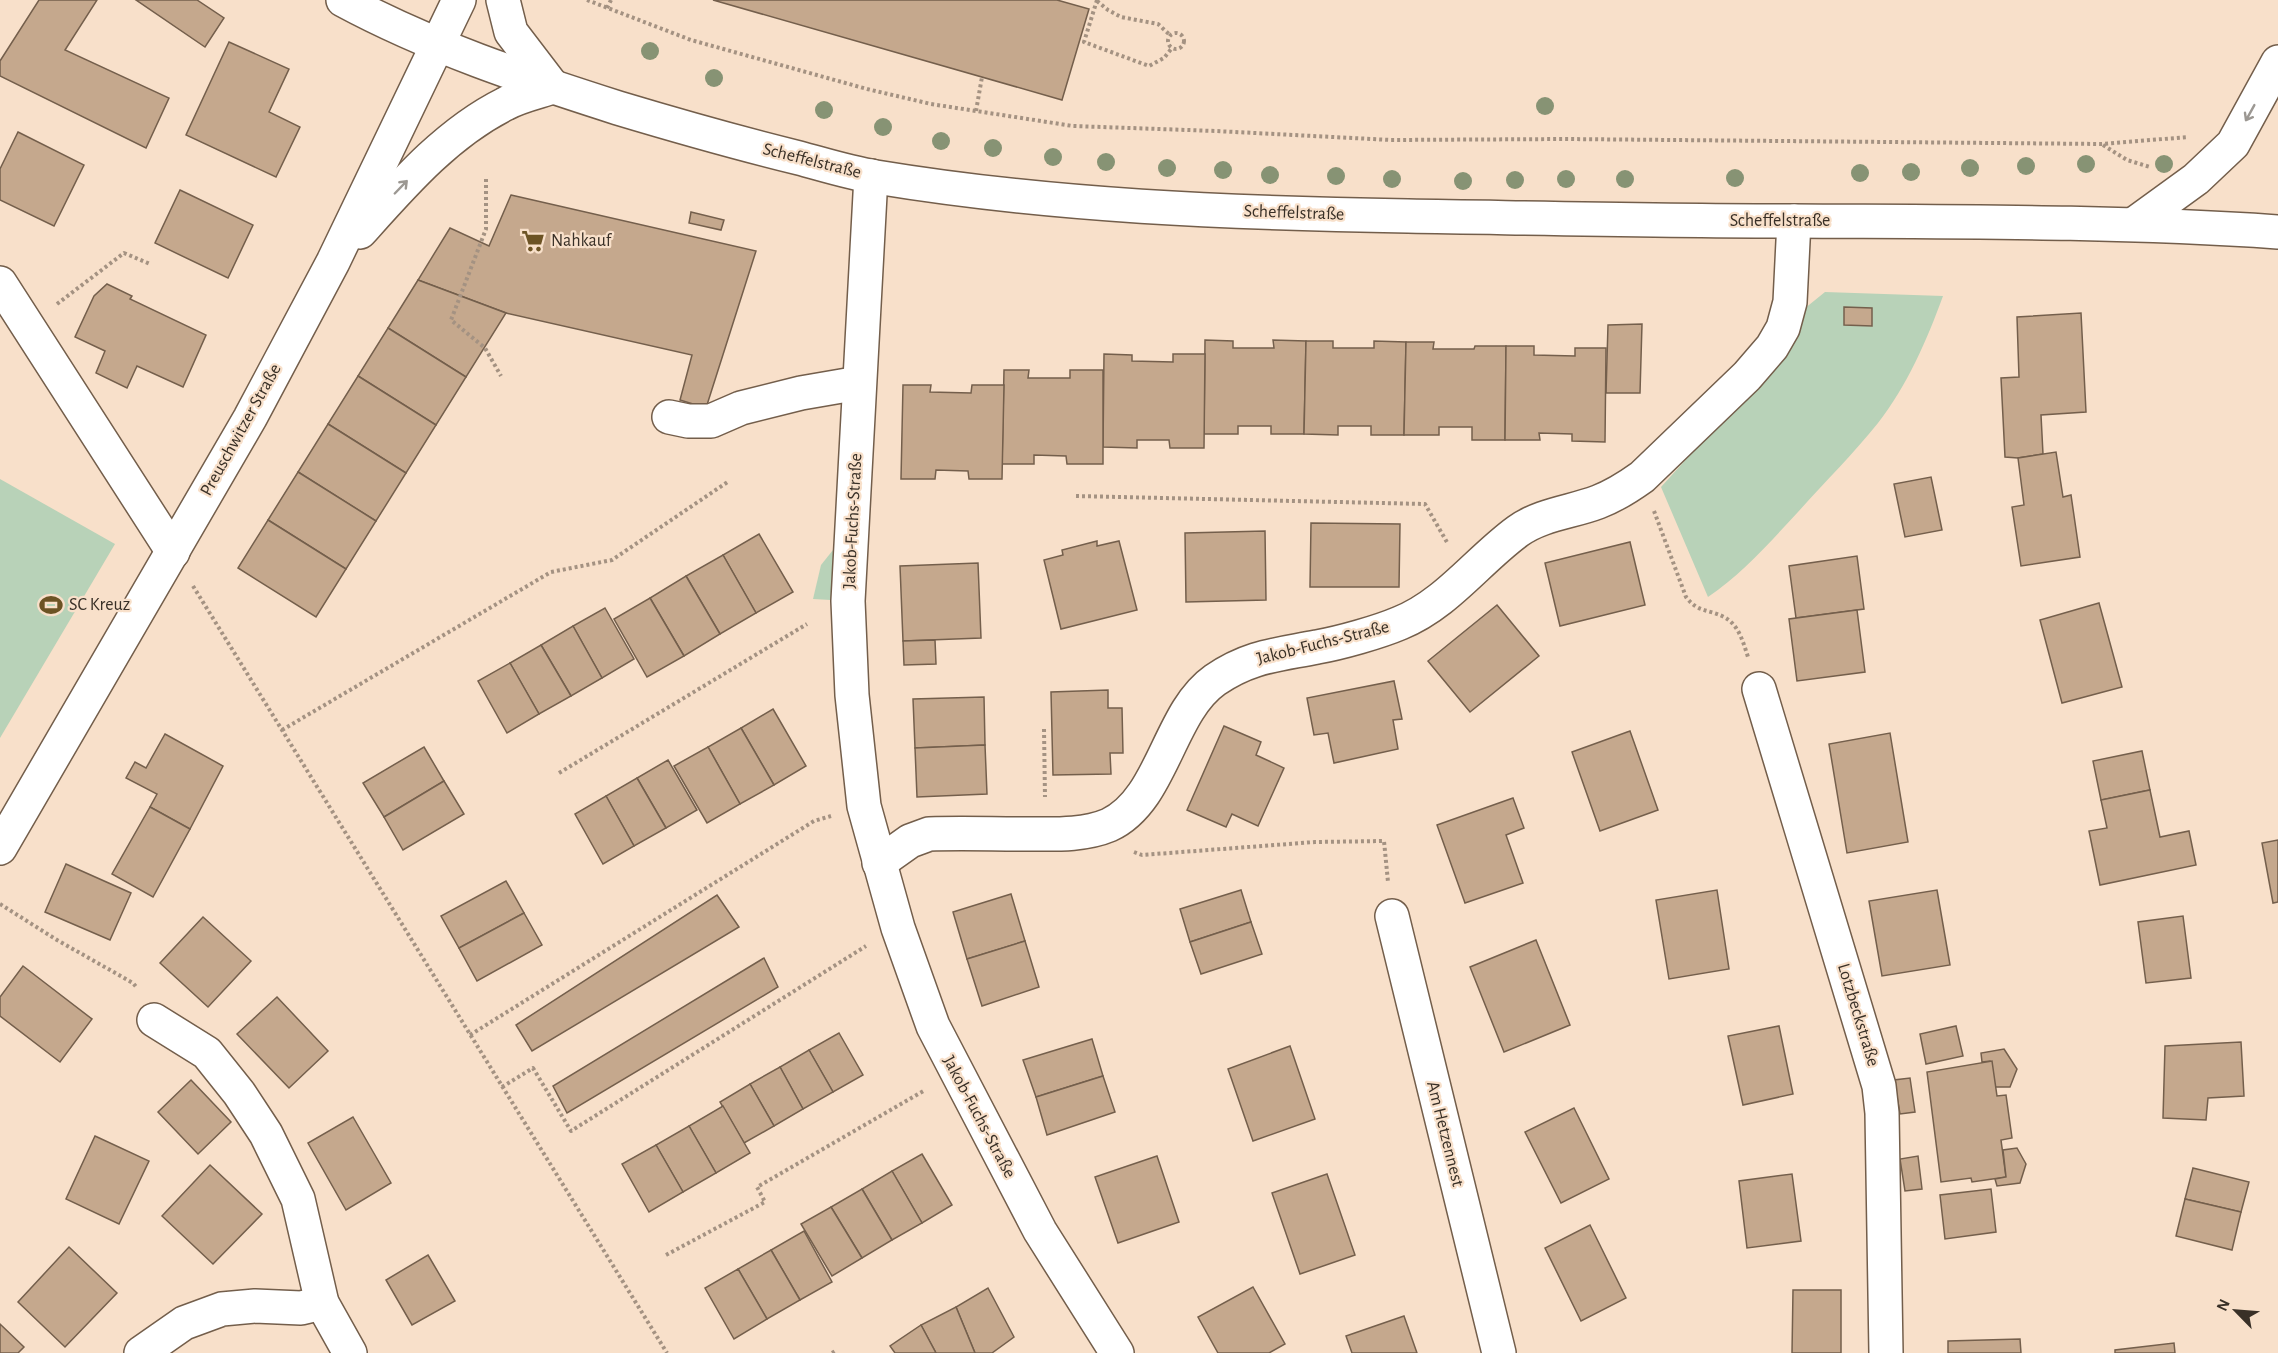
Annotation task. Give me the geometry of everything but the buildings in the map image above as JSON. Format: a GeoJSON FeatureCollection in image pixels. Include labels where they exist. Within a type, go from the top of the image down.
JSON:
{"type":"FeatureCollection","features":[{"type":"Feature","properties":{"kind":"street","name":"Scheffelstraße"},"geometry":{"type":"LineString","coordinates":[[343,0],[438,46],[553,87],[676,126],[871,176],[1080,203],[1313,214],[2133,224],[2278,232]]}},
{"type":"Feature","properties":{"kind":"street","name":"Preuschwitzer Straße"},"geometry":{"type":"LineString","coordinates":[[0,848],[250,418],[333,262],[459,0]]}},
{"type":"Feature","properties":{"kind":"street"},"geometry":{"type":"LineString","coordinates":[[333,262],[434,153],[465,129],[506,103],[553,87],[511,32],[503,0]]}},
{"type":"Feature","properties":{"kind":"street"},"geometry":{"type":"LineString","coordinates":[[2133,224],[2196,179],[2233,144],[2278,62]]}},
{"type":"Feature","properties":{"kind":"street","name":"Jakob-Fuchs-Straße"},"geometry":{"type":"LineString","coordinates":[[871,176],[848,601],[852,694],[864,806],[898,928],[933,1026],[1040,1231],[1117,1353]]}},
{"type":"Feature","properties":{"kind":"street","name":"Jakob-Fuchs-Straße"},"geometry":{"type":"LineString","coordinates":[[879,863],[910,841],[928,834],[1071,834],[1109,825],[1129,810],[1146,789],[1188,709],[1212,682],[1236,667],[1262,656],[1320,646],[1400,623],[1419,614],[1466,577],[1518,531],[1538,520],[1598,502],[1642,477],[1747,376],[1772,347],[1783,328],[1790,302],[1794,221]]}},
{"type":"Feature","properties":{"kind":"street"},"geometry":{"type":"LineString","coordinates":[[0,283],[173,552]]}},
{"type":"Feature","properties":{"kind":"street"},"geometry":{"type":"LineString","coordinates":[[669,417],[688,421],[711,421],[741,408],[801,393],[859,383]]}},
{"type":"Feature","properties":{"kind":"street","name":"Lotzbeckstraße"},"geometry":{"type":"LineString","coordinates":[[1759,689],[1879,1086],[1882,1113],[1886,1353]]}},
{"type":"Feature","properties":{"kind":"street","name":"Am Hetzennest"},"geometry":{"type":"LineString","coordinates":[[1392,916],[1499,1353]]}},
{"type":"Feature","properties":{"kind":"street"},"geometry":{"type":"LineString","coordinates":[[154,1020],[207,1053],[239,1093],[266,1134],[298,1199],[322,1303],[350,1353]]}},
{"type":"Feature","properties":{"kind":"street"},"geometry":{"type":"LineString","coordinates":[[141,1353],[184,1323],[222,1309],[255,1306],[301,1308],[322,1303]]}},
{"type":"Feature","properties":{"kind":"path"},"geometry":{"type":"LineString","coordinates":[[587,0],[691,40],[867,90],[931,104],[1073,126],[1390,141],[1566,139],[2102,144],[2189,136]]}},
{"type":"Feature","properties":{"kind":"path"},"geometry":{"type":"LineString","coordinates":[[607,8],[611,0]]}},
{"type":"Feature","properties":{"kind":"path"},"geometry":{"type":"LineString","coordinates":[[1170,35],[1158,24],[1114,14],[1096,0],[1084,42],[1149,66],[1164,58],[1172,48]]}},
{"type":"Feature","properties":{"kind":"path"},"geometry":{"type":"LineString","coordinates":[[1170,35],[1178,33],[1184,39],[1179,48],[1172,48]]}},
{"type":"Feature","properties":{"kind":"path"},"geometry":{"type":"LineString","coordinates":[[1170,35],[1167,42],[1172,48]]}},
{"type":"Feature","properties":{"kind":"path"},"geometry":{"type":"LineString","coordinates":[[976,111],[982,77]]}},
{"type":"Feature","properties":{"kind":"path"},"geometry":{"type":"LineString","coordinates":[[486,179],[486,229],[451,320],[485,348],[501,376]]}},
{"type":"Feature","properties":{"kind":"path"},"geometry":{"type":"LineString","coordinates":[[27,326],[124,253],[150,264]]}},
{"type":"Feature","properties":{"kind":"path"},"geometry":{"type":"LineString","coordinates":[[1642,477],[1686,597],[1692,605],[1724,616],[1733,624],[1740,634],[1759,689]]}},
{"type":"Feature","properties":{"kind":"path"},"geometry":{"type":"LineString","coordinates":[[282,730],[551,572],[612,560],[729,481]]}},
{"type":"Feature","properties":{"kind":"path"},"geometry":{"type":"LineString","coordinates":[[1076,496],[1425,504],[1466,577]]}},
{"type":"Feature","properties":{"kind":"path"},"geometry":{"type":"LineString","coordinates":[[173,552],[667,1353]]}},
{"type":"Feature","properties":{"kind":"path"},"geometry":{"type":"LineString","coordinates":[[560,773],[807,624]]}},
{"type":"Feature","properties":{"kind":"path"},"geometry":{"type":"LineString","coordinates":[[1044,729],[1046,834]]}},
{"type":"Feature","properties":{"kind":"path"},"geometry":{"type":"LineString","coordinates":[[470,1035],[814,821],[864,806]]}},
{"type":"Feature","properties":{"kind":"path"},"geometry":{"type":"LineString","coordinates":[[1109,825],[1119,845],[1142,855],[1316,842],[1384,841],[1392,916]]}},
{"type":"Feature","properties":{"kind":"path"},"geometry":{"type":"LineString","coordinates":[[0,904],[57,940],[133,983],[154,1020]]}},
{"type":"Feature","properties":{"kind":"path"},"geometry":{"type":"LineString","coordinates":[[502,1087],[533,1068],[571,1131],[854,952],[898,928]]}},
{"type":"Feature","properties":{"kind":"path"},"geometry":{"type":"LineString","coordinates":[[666,1255],[765,1202],[757,1187],[955,1072]]}},
{"type":"Feature","properties":{"kind":"green space"},"geometry":{"type":"Polygon","coordinates":[[[1825,292],[1943,296],[1915,362],[1898,394],[1878,423],[1766,546],[1744,568],[1708,597],[1661,487],[1788,347],[1804,309],[1825,292]]]}},
{"type":"Feature","properties":{"kind":"green space","name":"SC Kreuz"},"geometry":{"type":"Polygon","coordinates":[[[0,479],[115,544],[0,738],[0,479]]]}},
{"type":"Feature","properties":{"kind":"green space"},"geometry":{"type":"Polygon","coordinates":[[[853,525],[848,601],[813,599],[821,565],[853,525]]]}},
{"type":"Feature","properties":{"kind":"place","name":"Nahkauf"},"geometry":{"type":"Point","coordinates":[533,241]}},
{"type":"Feature","properties":{"kind":"place","name":"SC Kreuz"},"geometry":{"type":"Point","coordinates":[51,605]}}]}
